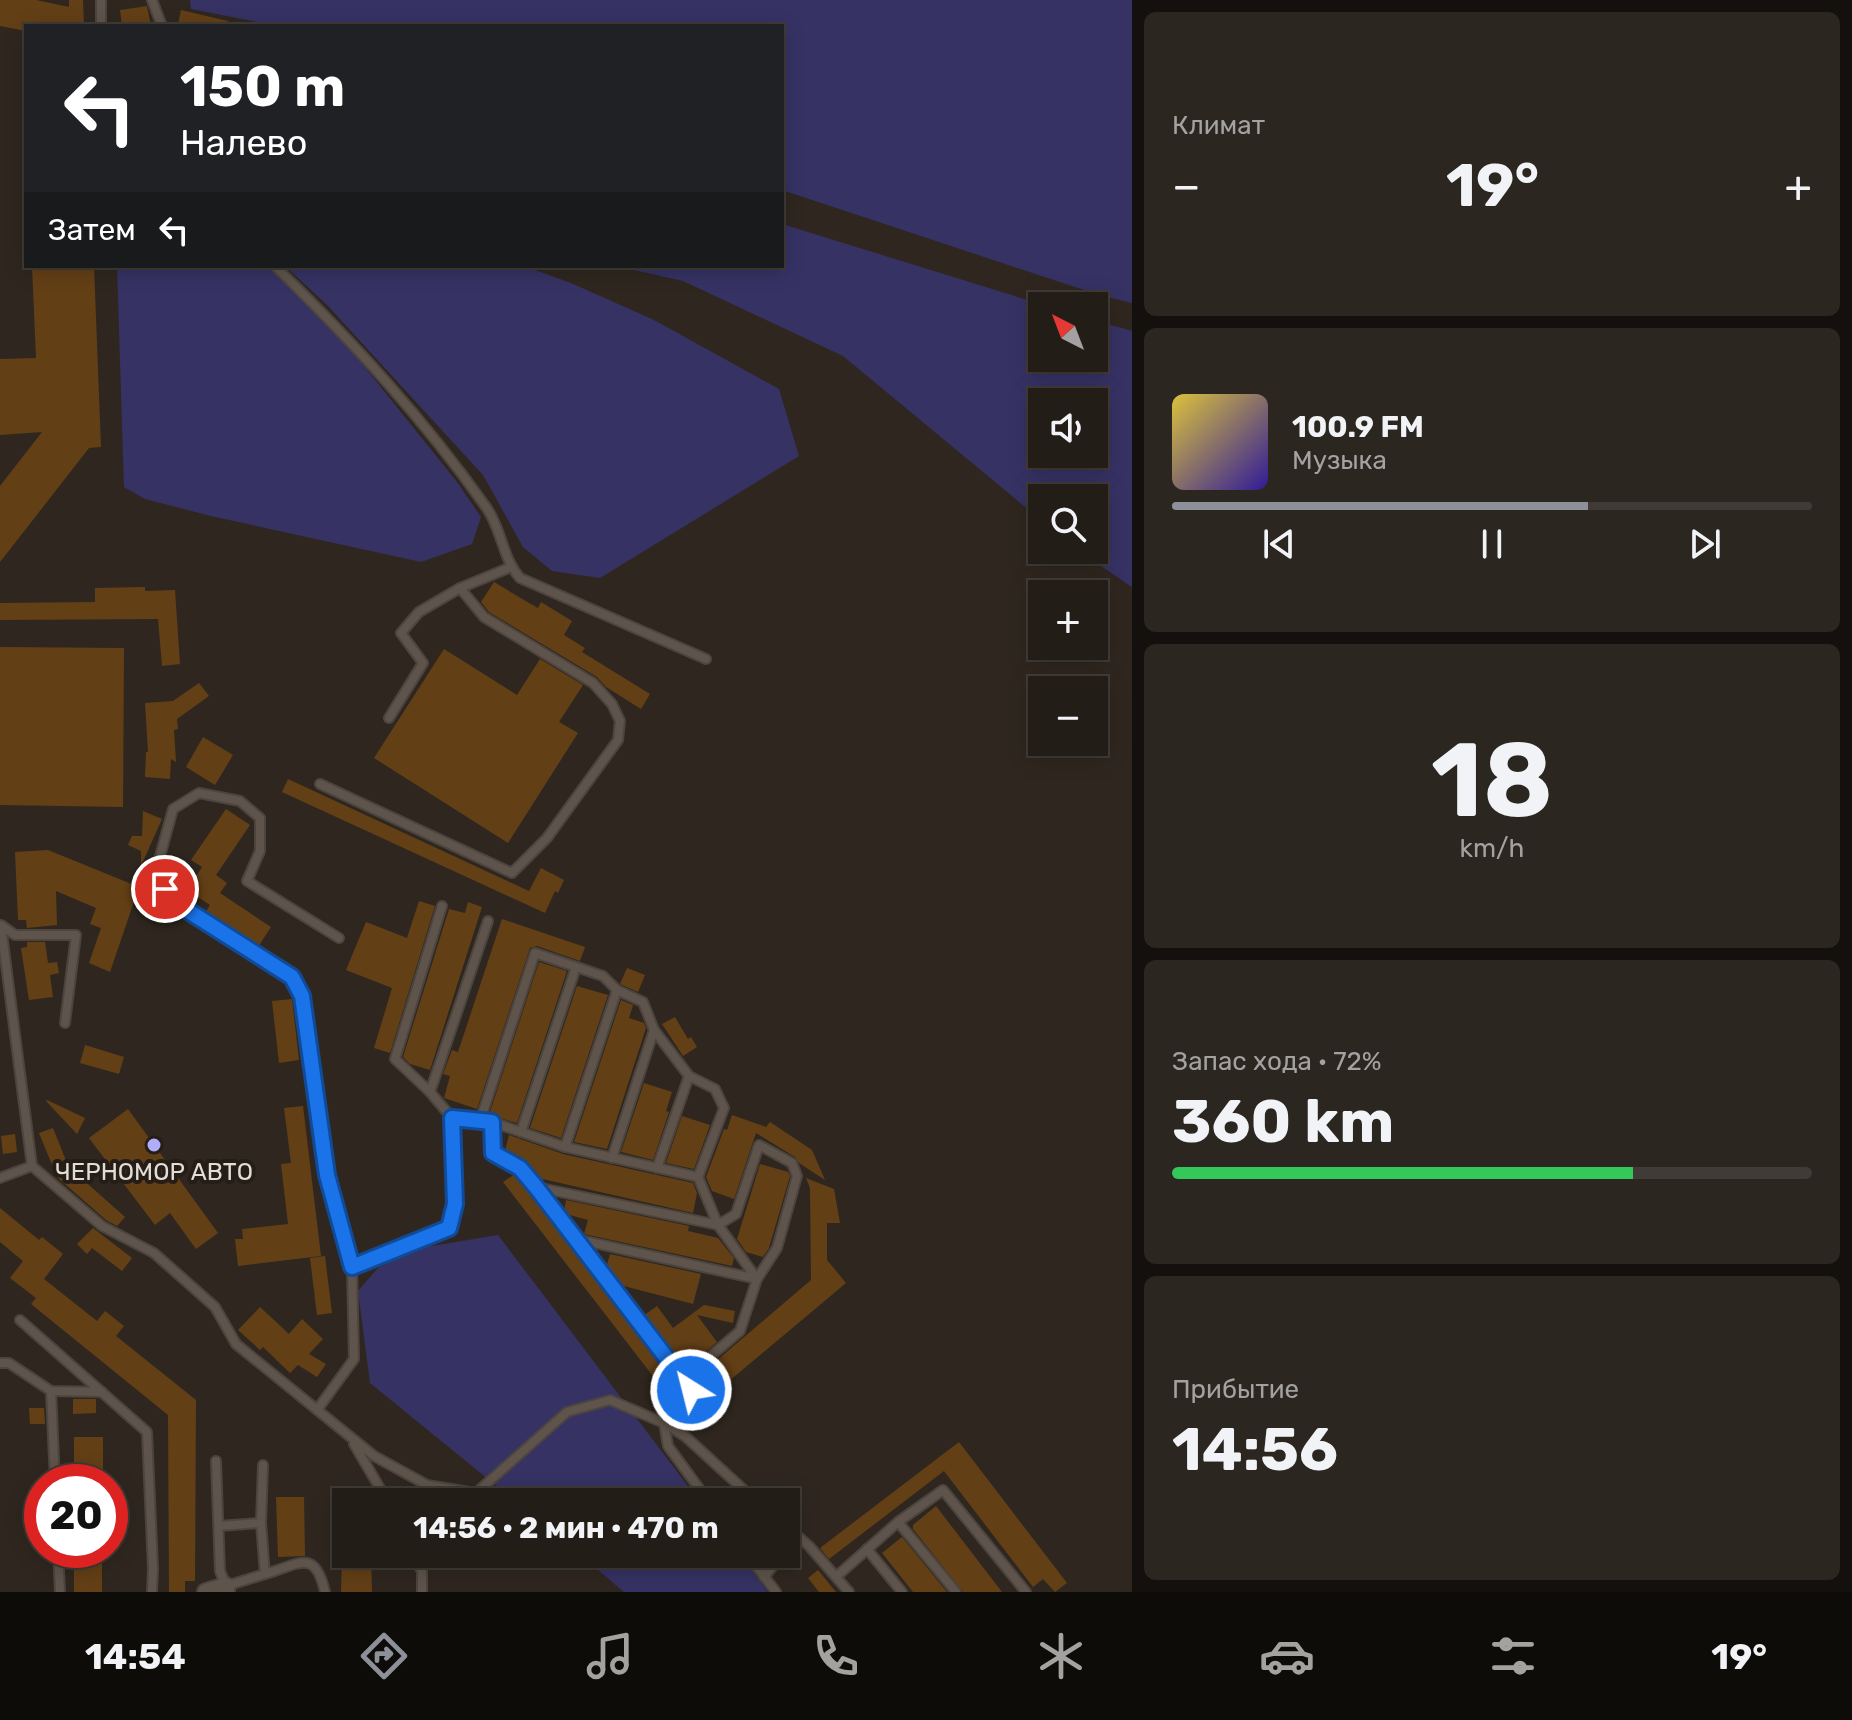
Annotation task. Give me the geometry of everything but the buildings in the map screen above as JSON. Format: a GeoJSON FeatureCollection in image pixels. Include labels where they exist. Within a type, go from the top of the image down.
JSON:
{"type":"FeatureCollection","features":[{"type":"Feature","properties":{"kind":"street"},"geometry":{"type":"LineString","coordinates":[[206,1592],[226,1589]]}},
{"type":"Feature","properties":{"kind":"lane"},"geometry":{"type":"LineString","coordinates":[[101,0],[101,24]]}},
{"type":"Feature","properties":{"kind":"lane"},"geometry":{"type":"LineString","coordinates":[[152,0],[161,24]]}},
{"type":"Feature","properties":{"kind":"lane"},"geometry":{"type":"LineString","coordinates":[[277,268],[345,334],[412,410],[488,510],[511,567],[520,578],[706,659]]}},
{"type":"Feature","properties":{"kind":"lane"},"geometry":{"type":"LineString","coordinates":[[389,718],[423,663],[401,633],[419,612],[460,588],[511,567]]}},
{"type":"Feature","properties":{"kind":"lane"},"geometry":{"type":"LineString","coordinates":[[320,784],[512,873],[547,838],[609,753],[618,740],[620,721],[612,704],[593,683],[484,617],[460,588]]}},
{"type":"Feature","properties":{"kind":"lane"},"geometry":{"type":"LineString","coordinates":[[317,1410],[354,1359],[352,1267],[327,1175],[302,996],[292,977],[190,912],[165,889],[159,860],[173,809],[199,793],[240,801],[260,818],[260,851],[247,881],[339,938]]}},
{"type":"Feature","properties":{"kind":"lane"},"geometry":{"type":"LineString","coordinates":[[352,1267],[449,1228],[455,1204],[452,1118],[395,1059],[442,906]]}},
{"type":"Feature","properties":{"kind":"lane"},"geometry":{"type":"LineString","coordinates":[[430,1092],[488,921]]}},
{"type":"Feature","properties":{"kind":"lane"},"geometry":{"type":"LineString","coordinates":[[0,926],[15,935],[76,935],[65,1023]]}},
{"type":"Feature","properties":{"kind":"lane"},"geometry":{"type":"LineString","coordinates":[[0,926],[32,1166],[102,1226],[154,1253],[215,1307],[236,1344],[374,1456],[427,1485],[476,1493],[567,1412],[610,1400],[664,1423],[699,1447],[742,1488]]}},
{"type":"Feature","properties":{"kind":"lane"},"geometry":{"type":"LineString","coordinates":[[480,1121],[535,953],[603,976],[617,990],[643,1002],[654,1030],[689,1076],[715,1089],[724,1108],[698,1177],[718,1225],[757,1279]]}},
{"type":"Feature","properties":{"kind":"lane"},"geometry":{"type":"LineString","coordinates":[[521,1132],[576,967]]}},
{"type":"Feature","properties":{"kind":"lane"},"geometry":{"type":"LineString","coordinates":[[565,1147],[617,990]]}},
{"type":"Feature","properties":{"kind":"lane"},"geometry":{"type":"LineString","coordinates":[[612,1158],[654,1030]]}},
{"type":"Feature","properties":{"kind":"lane"},"geometry":{"type":"LineString","coordinates":[[657,1168],[689,1076]]}},
{"type":"Feature","properties":{"kind":"lane"},"geometry":{"type":"LineString","coordinates":[[452,1118],[492,1122],[565,1147],[698,1177]]}},
{"type":"Feature","properties":{"kind":"lane"},"geometry":{"type":"LineString","coordinates":[[492,1122],[493,1153],[520,1168],[536,1187],[691,1390],[664,1423],[668,1446],[699,1488]]}},
{"type":"Feature","properties":{"kind":"lane"},"geometry":{"type":"LineString","coordinates":[[536,1187],[718,1225],[736,1214],[759,1145],[792,1163],[797,1176],[777,1248],[757,1279],[740,1331],[684,1379]]}},
{"type":"Feature","properties":{"kind":"lane"},"geometry":{"type":"LineString","coordinates":[[0,1178],[32,1166]]}},
{"type":"Feature","properties":{"kind":"lane"},"geometry":{"type":"LineString","coordinates":[[576,1239],[757,1279]]}},
{"type":"Feature","properties":{"kind":"lane"},"geometry":{"type":"LineString","coordinates":[[20,1320],[147,1432],[152,1592]]}},
{"type":"Feature","properties":{"kind":"lane"},"geometry":{"type":"LineString","coordinates":[[0,1363],[9,1363],[51,1391],[102,1392]]}},
{"type":"Feature","properties":{"kind":"lane"},"geometry":{"type":"LineString","coordinates":[[51,1391],[54,1464]]}},
{"type":"Feature","properties":{"kind":"lane"},"geometry":{"type":"LineString","coordinates":[[349,1436],[380,1488]]}},
{"type":"Feature","properties":{"kind":"lane"},"geometry":{"type":"LineString","coordinates":[[216,1461],[220,1571],[226,1589],[307,1563],[321,1571],[325,1592]]}},
{"type":"Feature","properties":{"kind":"lane"},"geometry":{"type":"LineString","coordinates":[[263,1465],[261,1523],[265,1574]]}},
{"type":"Feature","properties":{"kind":"lane"},"geometry":{"type":"LineString","coordinates":[[837,1576],[898,1522],[943,1490],[1026,1592]]}},
{"type":"Feature","properties":{"kind":"lane"},"geometry":{"type":"LineString","coordinates":[[898,1522],[956,1592]]}},
{"type":"Feature","properties":{"kind":"lane"},"geometry":{"type":"LineString","coordinates":[[219,1526],[261,1523]]}},
{"type":"Feature","properties":{"kind":"lane"},"geometry":{"type":"LineString","coordinates":[[800,1538],[849,1592]]}},
{"type":"Feature","properties":{"kind":"lane"},"geometry":{"type":"LineString","coordinates":[[867,1549],[902,1592]]}},
{"type":"Feature","properties":{"kind":"lane"},"geometry":{"type":"LineString","coordinates":[[59,1568],[60,1592]]}},
{"type":"Feature","properties":{"kind":"lane"},"geometry":{"type":"LineString","coordinates":[[420,1568],[422,1592]]}},
{"type":"Feature","properties":{"kind":"lane"},"geometry":{"type":"LineString","coordinates":[[757,1568],[776,1592]]}},
{"type":"Feature","properties":{"kind":"lane"},"geometry":{"type":"LineString","coordinates":[[764,1577],[772,1568]]}},
{"type":"Feature","properties":{"kind":"shaded area"},"geometry":{"type":"Polygon","coordinates":[[[190,0],[1132,0],[1132,303],[1108,297],[1108,292],[1090,292],[784,191],[784,24],[267,24],[191,9],[190,0]]]}},
{"type":"Feature","properties":{"kind":"shaded area"},"geometry":{"type":"Polygon","coordinates":[[[784,225],[1028,300],[1028,372],[1108,372],[1108,324],[1132,331],[1132,587],[1098,564],[1108,564],[1108,484],[1028,484],[1028,509],[843,356],[683,281],[625,268],[784,268],[784,225]]]}},
{"type":"Feature","properties":{"kind":"shaded area"},"geometry":{"type":"Polygon","coordinates":[[[117,268],[272,268],[344,341],[457,482],[481,517],[472,544],[421,562],[211,516],[145,499],[124,487],[117,268]]]}},
{"type":"Feature","properties":{"kind":"shaded area"},"geometry":{"type":"Polygon","coordinates":[[[287,268],[530,268],[654,320],[779,389],[799,456],[600,578],[552,571],[523,547],[483,475],[327,305],[287,268]]]}},
{"type":"Feature","properties":{"kind":"shaded area"},"geometry":{"type":"Polygon","coordinates":[[[498,1235],[689,1488],[499,1488],[370,1383],[358,1291],[378,1268],[414,1249],[498,1235]]]}},
{"type":"Feature","properties":{"kind":"shaded area"},"geometry":{"type":"Polygon","coordinates":[[[596,1568],[750,1568],[768,1592],[624,1592],[596,1568]]]}},
{"type":"Feature","properties":{"kind":"place","name":"ЧЕРНОМОР АВТО"},"geometry":{"type":"Point","coordinates":[154,1145]}},
{"type":"Feature","properties":{"kind":"route"},"geometry":{"type":"LineString","coordinates":[[165,889],[190,912],[292,977],[302,996],[327,1175],[352,1267],[449,1228],[455,1204],[452,1118],[492,1122],[493,1153],[520,1168],[536,1187],[691,1390]]}}]}
